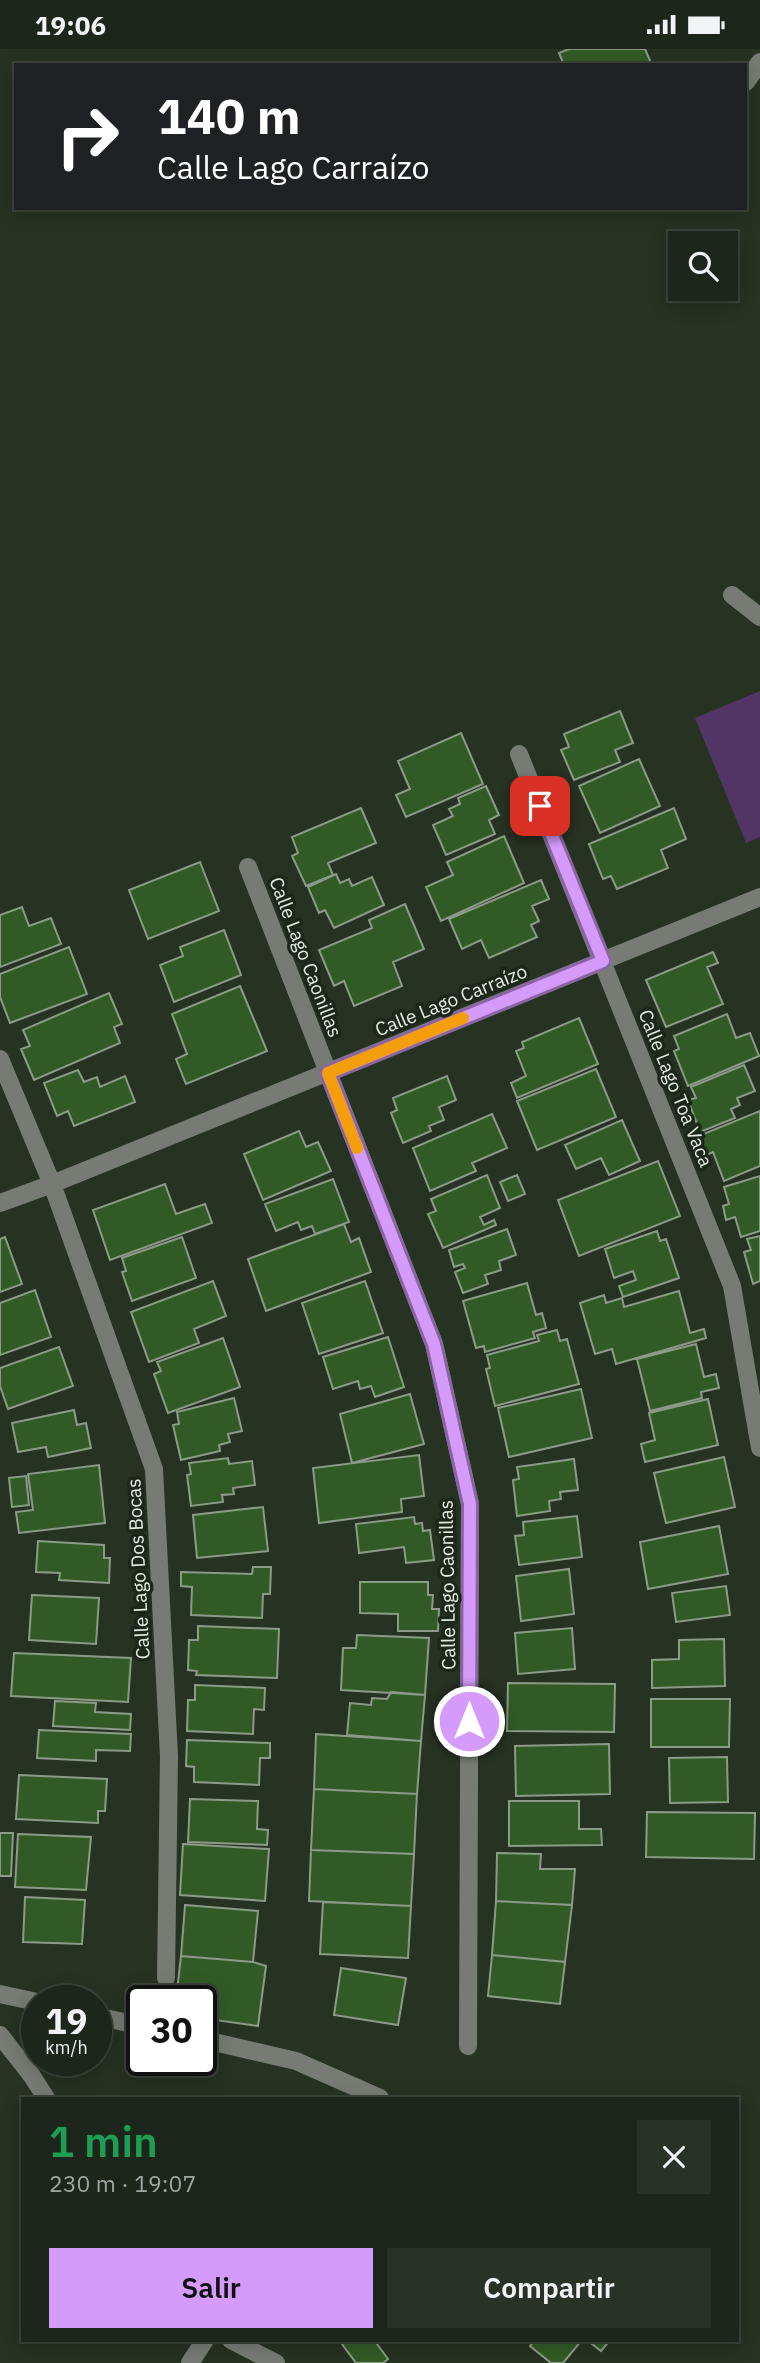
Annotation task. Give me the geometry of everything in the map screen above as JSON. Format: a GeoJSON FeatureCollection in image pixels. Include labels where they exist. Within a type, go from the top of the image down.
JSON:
{"type":"FeatureCollection","features":[{"type":"Feature","properties":{"kind":"street"},"geometry":{"type":"LineString","coordinates":[[747,81],[760,62]]}},
{"type":"Feature","properties":{"kind":"street"},"geometry":{"type":"LineString","coordinates":[[732,595],[760,617]]}},
{"type":"Feature","properties":{"kind":"street","name":"Calle Lago Toa Vaca"},"geometry":{"type":"LineString","coordinates":[[519,754],[732,1286],[760,1448]]}},
{"type":"Feature","properties":{"kind":"street","name":"Calle Lago Caonillas"},"geometry":{"type":"LineString","coordinates":[[248,867],[434,1344],[470,1504],[468,2046]]}},
{"type":"Feature","properties":{"kind":"street","name":"Calle Lago Carraízo"},"geometry":{"type":"LineString","coordinates":[[0,1203],[760,897]]}},
{"type":"Feature","properties":{"kind":"street","name":"Calle Lago Dos Bocas"},"geometry":{"type":"LineString","coordinates":[[0,1059],[52,1184],[154,1469],[169,1756],[166,1978]]}},
{"type":"Feature","properties":{"kind":"street"},"geometry":{"type":"LineString","coordinates":[[0,1994],[21,1999]]}},
{"type":"Feature","properties":{"kind":"street"},"geometry":{"type":"LineString","coordinates":[[0,2035],[45,2097]]}},
{"type":"Feature","properties":{"kind":"street"},"geometry":{"type":"LineString","coordinates":[[217,2043],[296,2061],[378,2097]]}},
{"type":"Feature","properties":{"kind":"street"},"geometry":{"type":"LineString","coordinates":[[190,2363],[204,2342]]}},
{"type":"Feature","properties":{"kind":"street"},"geometry":{"type":"LineString","coordinates":[[235,2342],[276,2363]]}},
{"type":"Feature","properties":{"kind":"shaded area"},"geometry":{"type":"Polygon","coordinates":[[[760,691],[760,837],[746,843],[695,718],[760,691]]]}},
{"type":"Feature","properties":{"kind":"building"},"geometry":{"type":"Polygon","coordinates":[[[569,49],[645,49],[651,63],[563,63],[559,53],[569,49]]]}},
{"type":"Feature","properties":{"kind":"building"},"geometry":{"type":"Polygon","coordinates":[[[620,711],[633,743],[615,750],[620,762],[574,780],[561,750],[569,747],[564,734],[620,711]]]}},
{"type":"Feature","properties":{"kind":"building"},"geometry":{"type":"Polygon","coordinates":[[[461,733],[483,784],[406,817],[396,795],[410,789],[398,761],[461,733]]]}},
{"type":"Feature","properties":{"kind":"building"},"geometry":{"type":"Polygon","coordinates":[[[639,759],[660,806],[600,833],[579,786],[639,759]]]}},
{"type":"Feature","properties":{"kind":"building"},"geometry":{"type":"Polygon","coordinates":[[[486,786],[499,815],[489,820],[495,834],[446,855],[433,825],[453,816],[449,809],[460,804],[458,798],[486,786]]]}},
{"type":"Feature","properties":{"kind":"building"},"geometry":{"type":"Polygon","coordinates":[[[361,808],[376,843],[328,863],[333,875],[306,886],[292,856],[298,853],[292,837],[361,808]]]}},
{"type":"Feature","properties":{"kind":"building"},"geometry":{"type":"Polygon","coordinates":[[[674,808],[686,839],[661,850],[668,868],[617,889],[611,876],[603,879],[589,844],[674,808]]]}},
{"type":"Feature","properties":{"kind":"building"},"geometry":{"type":"Polygon","coordinates":[[[504,836],[524,883],[441,921],[426,887],[453,875],[447,862],[504,836]]]}},
{"type":"Feature","properties":{"kind":"building"},"geometry":{"type":"Polygon","coordinates":[[[200,862],[219,911],[148,939],[129,890],[200,862]]]}},
{"type":"Feature","properties":{"kind":"building"},"geometry":{"type":"Polygon","coordinates":[[[336,874],[340,883],[349,879],[352,886],[372,877],[384,905],[334,928],[325,910],[319,913],[308,887],[336,874]]]}},
{"type":"Feature","properties":{"kind":"building"},"geometry":{"type":"Polygon","coordinates":[[[541,880],[549,899],[532,906],[539,921],[531,925],[537,937],[489,958],[481,940],[462,949],[449,919],[541,880]]]}},
{"type":"Feature","properties":{"kind":"building"},"geometry":{"type":"Polygon","coordinates":[[[405,904],[424,949],[393,962],[402,986],[354,1006],[344,981],[334,986],[319,950],[372,928],[369,920],[405,904]]]}},
{"type":"Feature","properties":{"kind":"building"},"geometry":{"type":"Polygon","coordinates":[[[22,907],[29,926],[51,918],[61,944],[0,967],[0,915],[22,907]]]}},
{"type":"Feature","properties":{"kind":"building"},"geometry":{"type":"Polygon","coordinates":[[[224,930],[241,975],[174,1002],[160,965],[183,956],[180,947],[224,930]]]}},
{"type":"Feature","properties":{"kind":"building"},"geometry":{"type":"Polygon","coordinates":[[[69,947],[87,994],[10,1023],[0,997],[0,974],[69,947]]]}},
{"type":"Feature","properties":{"kind":"building"},"geometry":{"type":"Polygon","coordinates":[[[713,952],[718,963],[707,967],[723,1004],[666,1027],[646,980],[713,952]]]}},
{"type":"Feature","properties":{"kind":"building"},"geometry":{"type":"Polygon","coordinates":[[[240,986],[267,1051],[186,1084],[176,1059],[187,1054],[172,1014],[240,986]]]}},
{"type":"Feature","properties":{"kind":"building"},"geometry":{"type":"Polygon","coordinates":[[[109,993],[122,1024],[114,1027],[120,1043],[34,1080],[21,1049],[30,1046],[23,1030],[109,993]]]}},
{"type":"Feature","properties":{"kind":"building"},"geometry":{"type":"Polygon","coordinates":[[[727,1014],[736,1038],[750,1033],[759,1056],[688,1086],[674,1051],[679,1049],[674,1036],[727,1014]]]}},
{"type":"Feature","properties":{"kind":"building"},"geometry":{"type":"Polygon","coordinates":[[[579,1018],[598,1064],[517,1098],[511,1083],[526,1076],[516,1051],[524,1048],[522,1042],[579,1018]]]}},
{"type":"Feature","properties":{"kind":"building"},"geometry":{"type":"Polygon","coordinates":[[[744,1065],[755,1091],[737,1098],[740,1105],[731,1109],[735,1118],[700,1132],[688,1100],[696,1098],[691,1087],[744,1065]]]}},
{"type":"Feature","properties":{"kind":"building"},"geometry":{"type":"Polygon","coordinates":[[[596,1069],[616,1117],[537,1150],[517,1101],[596,1069]]]}},
{"type":"Feature","properties":{"kind":"building"},"geometry":{"type":"Polygon","coordinates":[[[78,1070],[84,1082],[97,1077],[100,1087],[125,1076],[135,1102],[74,1126],[68,1111],[57,1116],[44,1083],[78,1070]]]}},
{"type":"Feature","properties":{"kind":"building"},"geometry":{"type":"Polygon","coordinates":[[[447,1076],[456,1100],[439,1107],[444,1120],[429,1126],[431,1131],[403,1143],[391,1113],[397,1110],[393,1098],[447,1076]]]}},
{"type":"Feature","properties":{"kind":"building"},"geometry":{"type":"Polygon","coordinates":[[[760,1111],[760,1166],[724,1181],[713,1152],[704,1156],[696,1137],[760,1111]]]}},
{"type":"Feature","properties":{"kind":"building"},"geometry":{"type":"Polygon","coordinates":[[[492,1114],[507,1148],[472,1163],[476,1171],[430,1191],[413,1148],[492,1114]]]}},
{"type":"Feature","properties":{"kind":"building"},"geometry":{"type":"Polygon","coordinates":[[[622,1120],[640,1161],[609,1175],[601,1158],[576,1169],[565,1145],[622,1120]]]}},
{"type":"Feature","properties":{"kind":"building"},"geometry":{"type":"Polygon","coordinates":[[[299,1131],[306,1147],[318,1142],[331,1171],[263,1200],[244,1154],[299,1131]]]}},
{"type":"Feature","properties":{"kind":"building"},"geometry":{"type":"Polygon","coordinates":[[[658,1161],[680,1216],[579,1256],[558,1200],[658,1161]]]}},
{"type":"Feature","properties":{"kind":"building"},"geometry":{"type":"Polygon","coordinates":[[[487,1175],[500,1208],[480,1217],[484,1225],[494,1220],[496,1225],[443,1248],[428,1214],[436,1211],[431,1199],[487,1175]]]}},
{"type":"Feature","properties":{"kind":"building"},"geometry":{"type":"Polygon","coordinates":[[[517,1175],[525,1194],[508,1201],[500,1182],[517,1175]]]}},
{"type":"Feature","properties":{"kind":"building"},"geometry":{"type":"Polygon","coordinates":[[[760,1176],[760,1231],[741,1237],[735,1217],[726,1220],[723,1206],[729,1204],[724,1187],[760,1176]]]}},
{"type":"Feature","properties":{"kind":"building"},"geometry":{"type":"Polygon","coordinates":[[[333,1179],[349,1222],[315,1234],[312,1226],[301,1230],[298,1222],[276,1231],[265,1204],[333,1179]]]}},
{"type":"Feature","properties":{"kind":"building"},"geometry":{"type":"Polygon","coordinates":[[[165,1184],[176,1214],[205,1204],[212,1223],[110,1260],[93,1210],[165,1184]]]}},
{"type":"Feature","properties":{"kind":"building"},"geometry":{"type":"Polygon","coordinates":[[[344,1224],[351,1242],[359,1238],[371,1272],[266,1311],[248,1259],[344,1224]]]}},
{"type":"Feature","properties":{"kind":"building"},"geometry":{"type":"Polygon","coordinates":[[[507,1229],[516,1255],[499,1261],[501,1270],[485,1275],[488,1284],[463,1293],[455,1272],[465,1268],[463,1264],[454,1267],[449,1250],[507,1229]]]}},
{"type":"Feature","properties":{"kind":"building"},"geometry":{"type":"Polygon","coordinates":[[[657,1231],[660,1241],[666,1239],[679,1278],[623,1297],[619,1286],[636,1280],[633,1271],[614,1278],[605,1249],[657,1231]]]}},
{"type":"Feature","properties":{"kind":"building"},"geometry":{"type":"Polygon","coordinates":[[[760,1236],[760,1281],[753,1284],[744,1252],[751,1250],[747,1239],[760,1236]]]}},
{"type":"Feature","properties":{"kind":"building"},"geometry":{"type":"Polygon","coordinates":[[[5,1237],[22,1284],[0,1292],[0,1239],[5,1237]]]}},
{"type":"Feature","properties":{"kind":"building"},"geometry":{"type":"Polygon","coordinates":[[[182,1237],[196,1278],[132,1301],[122,1272],[126,1271],[122,1258],[182,1237]]]}},
{"type":"Feature","properties":{"kind":"building"},"geometry":{"type":"Polygon","coordinates":[[[213,1281],[226,1316],[194,1329],[199,1343],[149,1362],[131,1312],[213,1281]]]}},
{"type":"Feature","properties":{"kind":"building"},"geometry":{"type":"Polygon","coordinates":[[[365,1281],[383,1333],[319,1354],[302,1303],[365,1281]]]}},
{"type":"Feature","properties":{"kind":"building"},"geometry":{"type":"Polygon","coordinates":[[[527,1283],[536,1315],[542,1313],[546,1328],[533,1332],[535,1338],[485,1352],[484,1346],[476,1348],[463,1301],[527,1283]]]}},
{"type":"Feature","properties":{"kind":"building"},"geometry":{"type":"Polygon","coordinates":[[[35,1290],[51,1337],[0,1355],[0,1303],[35,1290]]]}},
{"type":"Feature","properties":{"kind":"building"},"geometry":{"type":"Polygon","coordinates":[[[679,1291],[690,1333],[704,1329],[706,1338],[616,1364],[612,1349],[595,1354],[580,1303],[604,1295],[606,1303],[622,1298],[624,1307],[679,1291]]]}},
{"type":"Feature","properties":{"kind":"building"},"geometry":{"type":"Polygon","coordinates":[[[557,1330],[560,1341],[567,1339],[579,1384],[495,1406],[486,1369],[490,1368],[487,1355],[539,1341],[537,1335],[557,1330]]]}},
{"type":"Feature","properties":{"kind":"building"},"geometry":{"type":"Polygon","coordinates":[[[388,1337],[404,1387],[375,1397],[371,1386],[360,1389],[358,1381],[333,1389],[323,1357],[388,1337]]]}},
{"type":"Feature","properties":{"kind":"building"},"geometry":{"type":"Polygon","coordinates":[[[223,1338],[240,1387],[168,1413],[154,1374],[161,1371],[157,1362],[223,1338]]]}},
{"type":"Feature","properties":{"kind":"building"},"geometry":{"type":"Polygon","coordinates":[[[696,1344],[704,1377],[716,1374],[719,1388],[701,1392],[702,1398],[650,1411],[637,1359],[696,1344]]]}},
{"type":"Feature","properties":{"kind":"building"},"geometry":{"type":"Polygon","coordinates":[[[59,1347],[73,1386],[8,1409],[0,1386],[0,1368],[59,1347]]]}},
{"type":"Feature","properties":{"kind":"building"},"geometry":{"type":"Polygon","coordinates":[[[581,1389],[592,1438],[509,1457],[498,1408],[581,1389]]]}},
{"type":"Feature","properties":{"kind":"building"},"geometry":{"type":"Polygon","coordinates":[[[410,1394],[424,1444],[352,1463],[340,1414],[410,1394]]]}},
{"type":"Feature","properties":{"kind":"building"},"geometry":{"type":"Polygon","coordinates":[[[234,1398],[242,1431],[228,1434],[230,1442],[219,1445],[220,1451],[181,1460],[173,1425],[179,1424],[177,1412],[234,1398]]]}},
{"type":"Feature","properties":{"kind":"building"},"geometry":{"type":"Polygon","coordinates":[[[708,1399],[718,1445],[645,1462],[641,1444],[655,1440],[649,1413],[708,1399]]]}},
{"type":"Feature","properties":{"kind":"building"},"geometry":{"type":"Polygon","coordinates":[[[74,1410],[77,1425],[86,1423],[91,1448],[48,1457],[46,1447],[18,1452],[12,1423],[74,1410]]]}},
{"type":"Feature","properties":{"kind":"building"},"geometry":{"type":"Polygon","coordinates":[[[419,1455],[424,1496],[401,1499],[402,1512],[319,1523],[313,1468],[419,1455]]]}},
{"type":"Feature","properties":{"kind":"building"},"geometry":{"type":"Polygon","coordinates":[[[724,1457],[735,1507],[666,1523],[654,1473],[724,1457]]]}},
{"type":"Feature","properties":{"kind":"building"},"geometry":{"type":"Polygon","coordinates":[[[228,1458],[229,1464],[252,1461],[255,1485],[233,1488],[234,1494],[222,1495],[223,1502],[191,1506],[187,1475],[191,1474],[189,1463],[228,1458]]]}},
{"type":"Feature","properties":{"kind":"building"},"geometry":{"type":"Polygon","coordinates":[[[574,1459],[578,1490],[560,1492],[561,1499],[549,1501],[550,1511],[517,1516],[513,1480],[519,1479],[517,1467],[574,1459]]]}},
{"type":"Feature","properties":{"kind":"building"},"geometry":{"type":"Polygon","coordinates":[[[99,1465],[105,1523],[19,1533],[16,1512],[33,1510],[28,1474],[99,1465]]]}},
{"type":"Feature","properties":{"kind":"building"},"geometry":{"type":"Polygon","coordinates":[[[26,1476],[29,1505],[12,1507],[9,1478],[26,1476]]]}},
{"type":"Feature","properties":{"kind":"building"},"geometry":{"type":"Polygon","coordinates":[[[263,1507],[268,1551],[197,1558],[193,1515],[263,1507]]]}},
{"type":"Feature","properties":{"kind":"building"},"geometry":{"type":"Polygon","coordinates":[[[577,1516],[582,1557],[519,1565],[515,1536],[524,1535],[523,1522],[577,1516]]]}},
{"type":"Feature","properties":{"kind":"building"},"geometry":{"type":"Polygon","coordinates":[[[414,1517],[415,1524],[422,1523],[423,1531],[430,1530],[434,1560],[406,1563],[404,1547],[359,1553],[356,1524],[414,1517]]]}},
{"type":"Feature","properties":{"kind":"building"},"geometry":{"type":"Polygon","coordinates":[[[719,1526],[728,1574],[648,1589],[640,1542],[719,1526]]]}},
{"type":"Feature","properties":{"kind":"building"},"geometry":{"type":"Polygon","coordinates":[[[38,1541],[104,1545],[104,1558],[110,1558],[109,1583],[59,1580],[60,1573],[36,1572],[38,1541]]]}},
{"type":"Feature","properties":{"kind":"building"},"geometry":{"type":"Polygon","coordinates":[[[253,1567],[271,1567],[270,1594],[263,1594],[262,1618],[191,1615],[192,1587],[181,1586],[181,1572],[252,1574],[253,1567]]]}},
{"type":"Feature","properties":{"kind":"building"},"geometry":{"type":"Polygon","coordinates":[[[569,1569],[574,1614],[521,1621],[516,1576],[569,1569]]]}},
{"type":"Feature","properties":{"kind":"building"},"geometry":{"type":"Polygon","coordinates":[[[360,1582],[428,1582],[428,1595],[433,1595],[432,1609],[439,1609],[438,1631],[398,1631],[398,1614],[360,1613],[360,1582]]]}},
{"type":"Feature","properties":{"kind":"building"},"geometry":{"type":"Polygon","coordinates":[[[726,1586],[730,1615],[676,1622],[672,1593],[726,1586]]]}},
{"type":"Feature","properties":{"kind":"building"},"geometry":{"type":"Polygon","coordinates":[[[32,1595],[99,1598],[96,1644],[29,1640],[32,1595]]]}},
{"type":"Feature","properties":{"kind":"building"},"geometry":{"type":"Polygon","coordinates":[[[198,1626],[279,1629],[277,1678],[196,1675],[197,1671],[188,1670],[189,1640],[198,1640],[198,1626]]]}},
{"type":"Feature","properties":{"kind":"building"},"geometry":{"type":"Polygon","coordinates":[[[572,1628],[575,1669],[518,1674],[515,1633],[572,1628]]]}},
{"type":"Feature","properties":{"kind":"building"},"geometry":{"type":"Polygon","coordinates":[[[357,1635],[429,1638],[425,1695],[341,1690],[343,1648],[356,1648],[357,1635]]]}},
{"type":"Feature","properties":{"kind":"building"},"geometry":{"type":"Polygon","coordinates":[[[724,1639],[725,1686],[652,1688],[652,1660],[679,1659],[679,1640],[724,1639]]]}},
{"type":"Feature","properties":{"kind":"building"},"geometry":{"type":"Polygon","coordinates":[[[14,1653],[131,1658],[128,1702],[11,1696],[14,1653]]]}},
{"type":"Feature","properties":{"kind":"building"},"geometry":{"type":"Polygon","coordinates":[[[508,1683],[615,1684],[614,1732],[507,1731],[508,1683]]]}},
{"type":"Feature","properties":{"kind":"building"},"geometry":{"type":"Polygon","coordinates":[[[195,1685],[265,1688],[264,1710],[254,1709],[253,1734],[187,1731],[188,1700],[195,1700],[195,1685]]]}},
{"type":"Feature","properties":{"kind":"building"},"geometry":{"type":"Polygon","coordinates":[[[391,1692],[425,1695],[421,1741],[347,1735],[350,1703],[371,1705],[372,1698],[387,1699],[391,1692]]]}},
{"type":"Feature","properties":{"kind":"building"},"geometry":{"type":"Polygon","coordinates":[[[651,1699],[730,1699],[729,1747],[651,1747],[651,1699]]]}},
{"type":"Feature","properties":{"kind":"building"},"geometry":{"type":"Polygon","coordinates":[[[55,1701],[96,1703],[95,1712],[131,1714],[130,1730],[53,1726],[55,1701]]]}},
{"type":"Feature","properties":{"kind":"building"},"geometry":{"type":"Polygon","coordinates":[[[39,1730],[131,1734],[130,1751],[96,1750],[96,1761],[37,1758],[39,1730]]]}},
{"type":"Feature","properties":{"kind":"building"},"geometry":{"type":"Polygon","coordinates":[[[316,1734],[421,1741],[417,1794],[314,1789],[316,1734]]]}},
{"type":"Feature","properties":{"kind":"building"},"geometry":{"type":"Polygon","coordinates":[[[187,1740],[270,1743],[270,1758],[260,1758],[259,1785],[194,1782],[194,1767],[186,1766],[187,1740]]]}},
{"type":"Feature","properties":{"kind":"building"},"geometry":{"type":"Polygon","coordinates":[[[609,1744],[610,1794],[516,1796],[515,1746],[609,1744]]]}},
{"type":"Feature","properties":{"kind":"building"},"geometry":{"type":"Polygon","coordinates":[[[727,1757],[728,1802],[670,1803],[669,1758],[727,1757]]]}},
{"type":"Feature","properties":{"kind":"building"},"geometry":{"type":"Polygon","coordinates":[[[19,1775],[107,1779],[105,1811],[98,1811],[98,1823],[16,1819],[19,1775]]]}},
{"type":"Feature","properties":{"kind":"building"},"geometry":{"type":"Polygon","coordinates":[[[314,1789],[417,1794],[414,1854],[311,1850],[314,1789]]]}},
{"type":"Feature","properties":{"kind":"building"},"geometry":{"type":"Polygon","coordinates":[[[190,1799],[258,1801],[257,1829],[268,1830],[267,1845],[188,1842],[190,1799]]]}},
{"type":"Feature","properties":{"kind":"building"},"geometry":{"type":"Polygon","coordinates":[[[509,1801],[579,1801],[579,1829],[601,1829],[602,1845],[509,1846],[509,1801]]]}},
{"type":"Feature","properties":{"kind":"building"},"geometry":{"type":"Polygon","coordinates":[[[647,1812],[755,1813],[754,1859],[646,1857],[647,1812]]]}},
{"type":"Feature","properties":{"kind":"building"},"geometry":{"type":"Polygon","coordinates":[[[0,1833],[13,1833],[11,1876],[0,1876],[0,1833]]]}},
{"type":"Feature","properties":{"kind":"building"},"geometry":{"type":"Polygon","coordinates":[[[18,1834],[91,1837],[86,1890],[15,1887],[18,1834]]]}},
{"type":"Feature","properties":{"kind":"building"},"geometry":{"type":"Polygon","coordinates":[[[183,1844],[269,1849],[265,1901],[180,1895],[183,1844]]]}},
{"type":"Feature","properties":{"kind":"building"},"geometry":{"type":"Polygon","coordinates":[[[311,1850],[414,1854],[411,1906],[309,1901],[311,1850]]]}},
{"type":"Feature","properties":{"kind":"building"},"geometry":{"type":"Polygon","coordinates":[[[497,1853],[541,1854],[540,1869],[575,1869],[572,1905],[496,1901],[497,1853]]]}},
{"type":"Feature","properties":{"kind":"building"},"geometry":{"type":"Polygon","coordinates":[[[25,1897],[85,1900],[82,1944],[23,1942],[25,1897]]]}},
{"type":"Feature","properties":{"kind":"building"},"geometry":{"type":"Polygon","coordinates":[[[496,1901],[572,1905],[565,1962],[492,1955],[496,1901]]]}},
{"type":"Feature","properties":{"kind":"building"},"geometry":{"type":"Polygon","coordinates":[[[323,1902],[411,1906],[408,1958],[320,1954],[323,1902]]]}},
{"type":"Feature","properties":{"kind":"building"},"geometry":{"type":"Polygon","coordinates":[[[185,1905],[258,1911],[253,1962],[181,1956],[185,1905]]]}},
{"type":"Feature","properties":{"kind":"building"},"geometry":{"type":"Polygon","coordinates":[[[492,1955],[565,1962],[560,2004],[488,1996],[492,1955]]]}},
{"type":"Feature","properties":{"kind":"building"},"geometry":{"type":"Polygon","coordinates":[[[181,1956],[253,1962],[266,1966],[258,2026],[217,2020],[217,1985],[178,1985],[181,1956]]]}},
{"type":"Feature","properties":{"kind":"building"},"geometry":{"type":"Polygon","coordinates":[[[341,1968],[406,1978],[398,2025],[334,2015],[341,1968]]]}},
{"type":"Feature","properties":{"kind":"building"},"geometry":{"type":"Polygon","coordinates":[[[340,2342],[375,2342],[388,2359],[383,2363],[356,2363],[340,2342]]]}},
{"type":"Feature","properties":{"kind":"building"},"geometry":{"type":"Polygon","coordinates":[[[533,2342],[580,2342],[563,2363],[551,2363],[530,2346],[533,2342]]]}},
{"type":"Feature","properties":{"kind":"building"},"geometry":{"type":"Polygon","coordinates":[[[590,2342],[608,2342],[601,2351],[590,2342]]]}},
{"type":"Feature","properties":{"kind":"slow traffic"},"geometry":{"type":"LineString","coordinates":[[357,1148],[328,1073],[463,1018]]}},
{"type":"Feature","properties":{"kind":"route"},"geometry":{"type":"LineString","coordinates":[[469,1721],[470,1504],[434,1344],[328,1073],[603,961],[540,806]]}}]}
